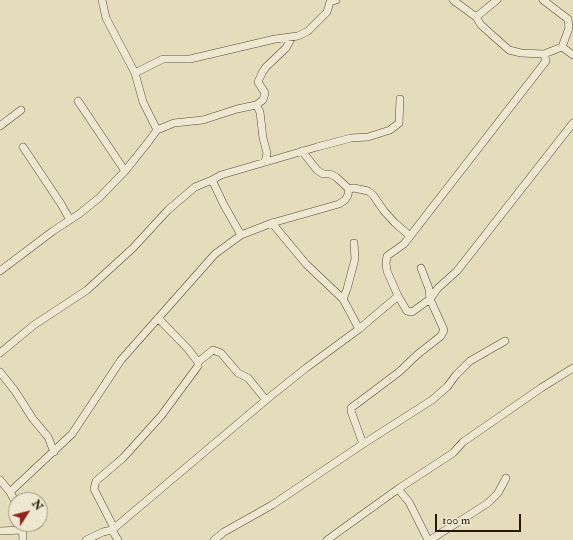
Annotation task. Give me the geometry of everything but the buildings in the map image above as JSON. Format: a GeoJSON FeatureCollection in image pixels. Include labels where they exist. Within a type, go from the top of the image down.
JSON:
{"type":"FeatureCollection","features":[{"type":"Feature","properties":{"kind":"street"},"geometry":{"type":"LineString","coordinates":[[102,0],[106,18],[135,73],[143,102],[156,130]]}},
{"type":"Feature","properties":{"kind":"street"},"geometry":{"type":"LineString","coordinates":[[135,73],[163,59],[190,59],[275,39],[298,36],[308,32],[327,12],[330,2],[336,0]]}},
{"type":"Feature","properties":{"kind":"street"},"geometry":{"type":"LineString","coordinates":[[453,0],[476,17],[481,25],[510,50],[521,53],[544,54],[562,47],[569,28],[568,19],[543,0]]}},
{"type":"Feature","properties":{"kind":"street"},"geometry":{"type":"LineString","coordinates":[[476,17],[497,0]]}},
{"type":"Feature","properties":{"kind":"street"},"geometry":{"type":"LineString","coordinates":[[0,271],[99,198],[125,171],[156,130],[174,123],[203,120],[237,109],[256,105],[263,100],[265,93],[258,82],[262,73],[266,67],[286,48],[292,37]]}},
{"type":"Feature","properties":{"kind":"street"},"geometry":{"type":"LineString","coordinates":[[562,47],[573,55]]}},
{"type":"Feature","properties":{"kind":"street"},"geometry":{"type":"LineString","coordinates":[[544,54],[546,61],[404,244],[387,256],[387,271],[398,296],[407,311],[412,312],[430,299],[438,288],[457,271],[573,123]]}},
{"type":"Feature","properties":{"kind":"street"},"geometry":{"type":"LineString","coordinates":[[0,353],[34,325],[87,290],[133,248],[168,210],[195,188],[221,175],[302,151],[351,138],[368,137],[390,130],[399,123],[400,99]]}},
{"type":"Feature","properties":{"kind":"street"},"geometry":{"type":"LineString","coordinates":[[78,101],[125,171]]}},
{"type":"Feature","properties":{"kind":"street"},"geometry":{"type":"LineString","coordinates":[[256,105],[260,112],[263,138],[267,153],[265,162]]}},
{"type":"Feature","properties":{"kind":"street"},"geometry":{"type":"LineString","coordinates":[[0,126],[21,110]]}},
{"type":"Feature","properties":{"kind":"street"},"geometry":{"type":"LineString","coordinates":[[23,147],[70,220]]}},
{"type":"Feature","properties":{"kind":"street"},"geometry":{"type":"LineString","coordinates":[[302,151],[318,170],[323,174],[330,174],[336,177],[349,189]]}},
{"type":"Feature","properties":{"kind":"street"},"geometry":{"type":"LineString","coordinates":[[212,180],[241,235]]}},
{"type":"Feature","properties":{"kind":"street"},"geometry":{"type":"LineString","coordinates":[[349,189],[354,188],[368,191],[373,195],[391,219],[410,236]]}},
{"type":"Feature","properties":{"kind":"street"},"geometry":{"type":"LineString","coordinates":[[0,480],[10,492],[72,434],[121,360],[215,254],[241,235],[272,223],[339,204],[345,200],[349,189]]}},
{"type":"Feature","properties":{"kind":"street"},"geometry":{"type":"LineString","coordinates":[[272,223],[306,264],[344,299],[359,328]]}},
{"type":"Feature","properties":{"kind":"street"},"geometry":{"type":"LineString","coordinates":[[344,299],[348,289],[355,259],[354,243]]}},
{"type":"Feature","properties":{"kind":"street"},"geometry":{"type":"LineString","coordinates":[[363,444],[350,411],[351,408],[398,372],[441,336],[444,330],[430,299],[429,289],[421,268]]}},
{"type":"Feature","properties":{"kind":"street"},"geometry":{"type":"LineString","coordinates":[[86,540],[113,529],[266,400],[398,296]]}},
{"type":"Feature","properties":{"kind":"street"},"geometry":{"type":"LineString","coordinates":[[158,318],[188,349],[198,362]]}},
{"type":"Feature","properties":{"kind":"street"},"geometry":{"type":"LineString","coordinates":[[214,540],[224,532],[272,505],[432,400],[447,387],[456,375],[470,361],[505,341]]}},
{"type":"Feature","properties":{"kind":"street"},"geometry":{"type":"LineString","coordinates":[[118,540],[94,489],[96,481],[122,458],[160,416],[196,370],[198,362],[213,350],[221,353],[238,373],[248,378],[266,400]]}},
{"type":"Feature","properties":{"kind":"street"},"geometry":{"type":"LineString","coordinates":[[327,540],[398,489],[453,453],[463,442],[541,388],[573,368]]}},
{"type":"Feature","properties":{"kind":"street"},"geometry":{"type":"LineString","coordinates":[[0,372],[15,391],[33,419],[48,437],[54,452]]}},
{"type":"Feature","properties":{"kind":"street"},"geometry":{"type":"LineString","coordinates":[[398,489],[409,502],[429,540],[488,503],[498,493],[506,478]]}}]}
